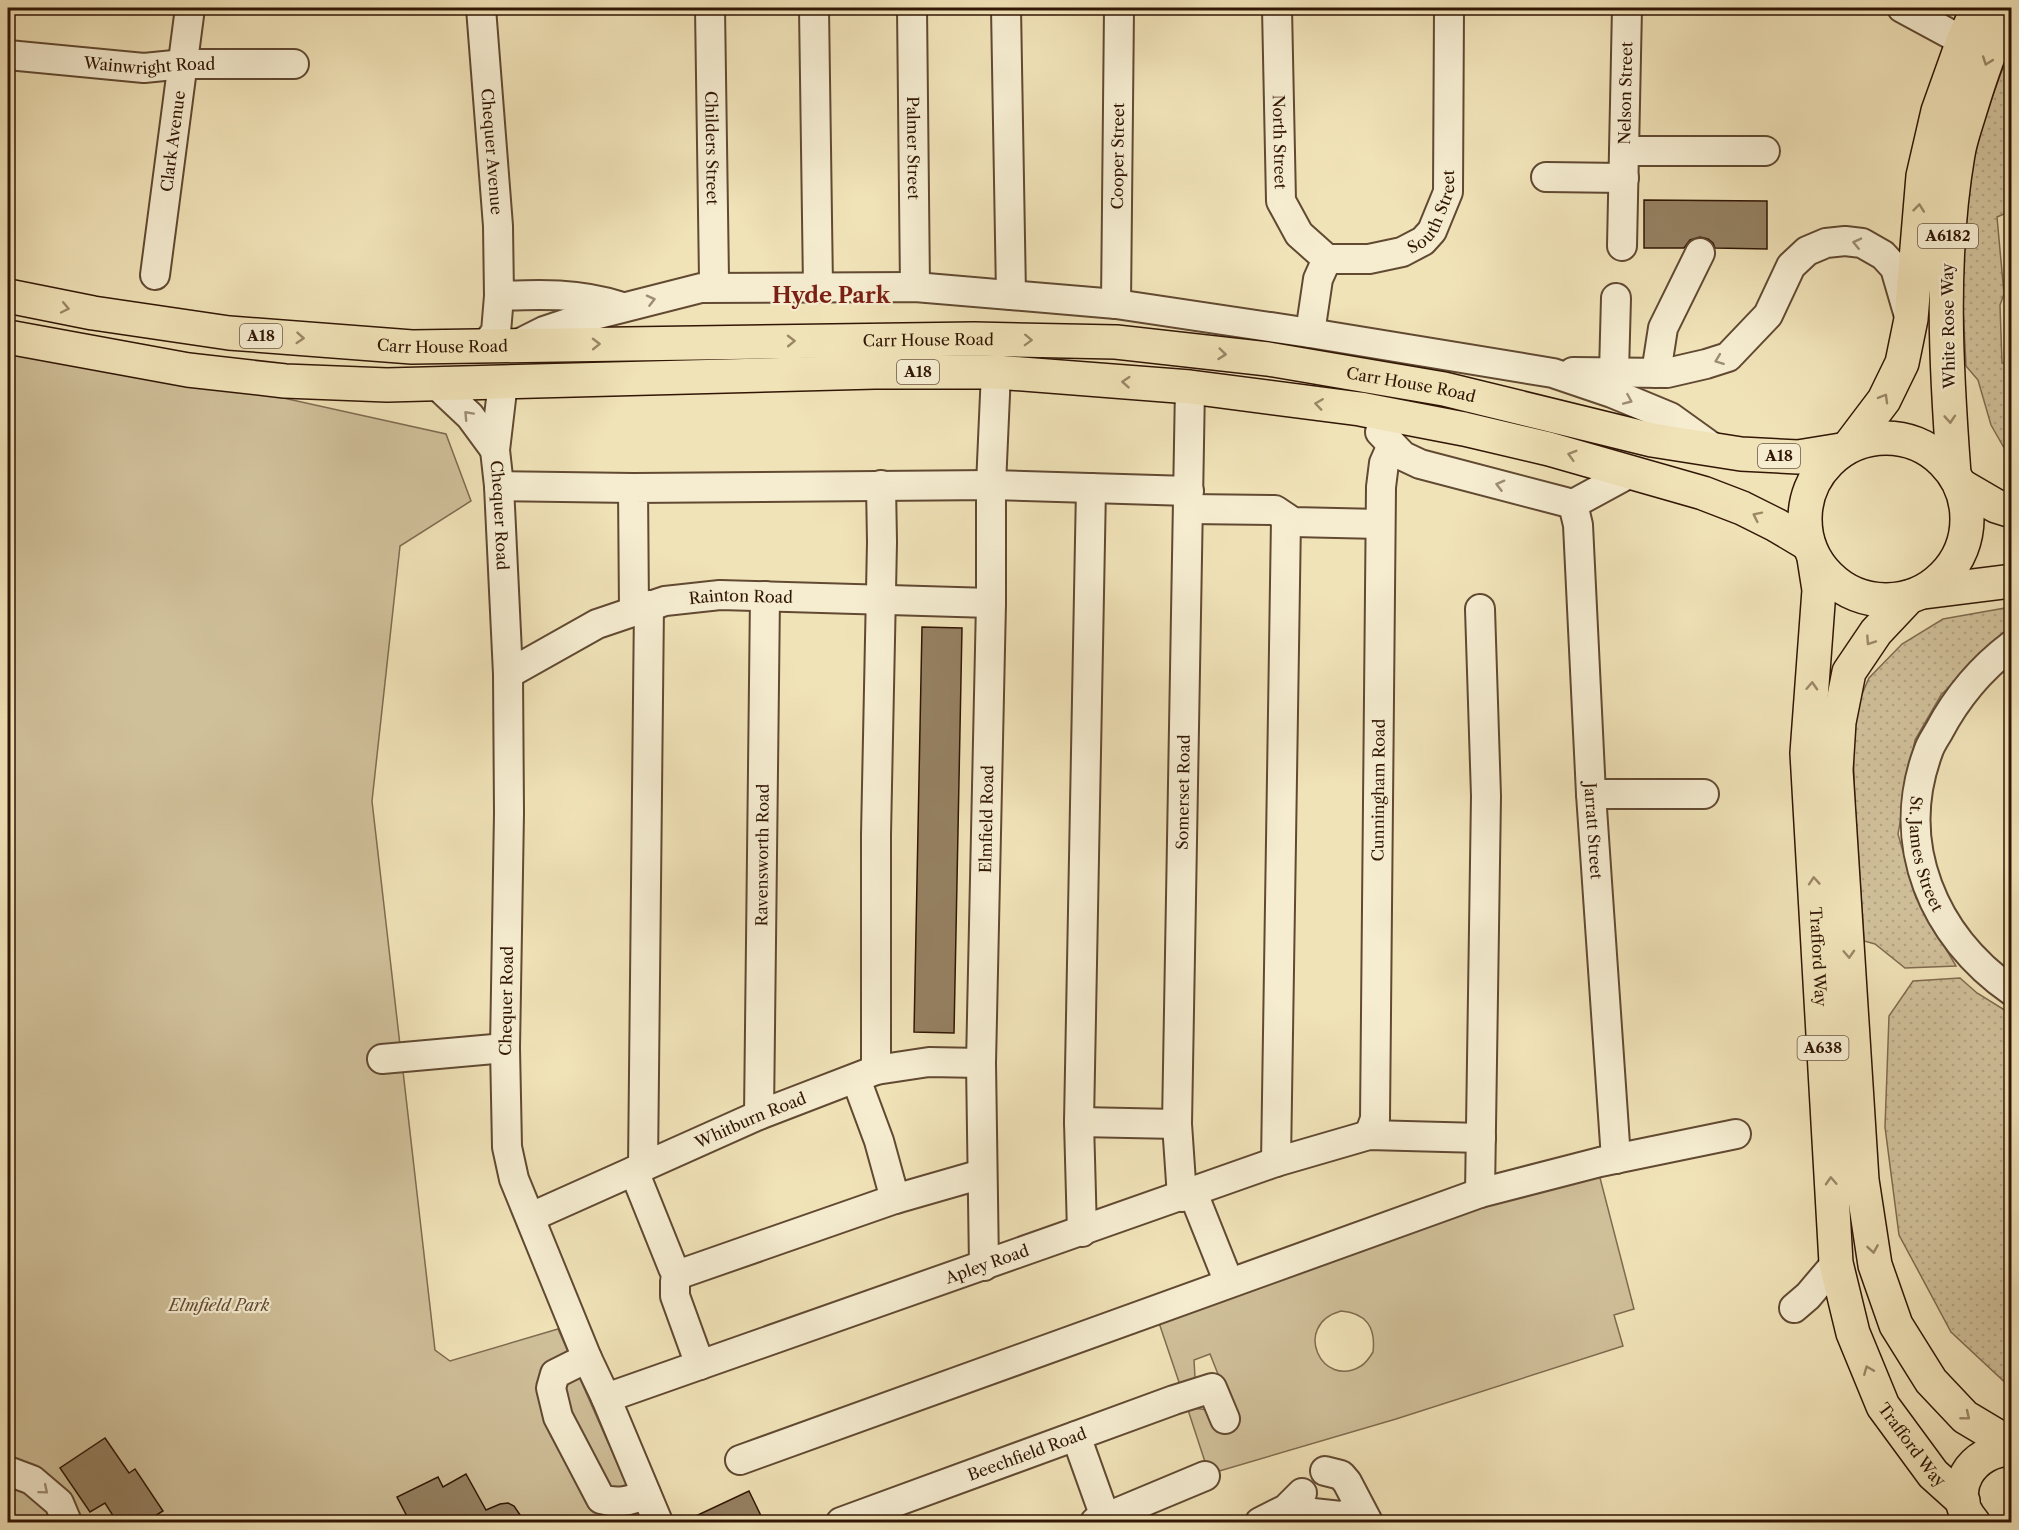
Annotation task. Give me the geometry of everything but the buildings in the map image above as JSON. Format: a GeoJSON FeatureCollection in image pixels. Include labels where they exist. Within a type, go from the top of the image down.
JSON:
{"type":"FeatureCollection","features":[{"type":"Feature","properties":{"kind":"highway","name":"White Rose Way"},"geometry":{"type":"LineString","coordinates":[[1846,448],[1884,400],[1902,363],[1911,320],[1923,176],[1938,111],[1963,41],[1978,8]]}},
{"type":"Feature","properties":{"kind":"highway","name":"White Rose Way"},"geometry":{"type":"LineString","coordinates":[[1957,479],[1947,380],[1947,256],[1950,210],[1958,151],[1994,40],[2010,8]]}},
{"type":"Feature","properties":{"kind":"highway","name":"Carr House Road"},"geometry":{"type":"LineString","coordinates":[[8,296],[93,314],[229,333],[412,347],[974,339],[1116,342],[1268,359],[1444,389],[1652,441],[1717,451],[1798,457],[1846,448]]}},
{"type":"Feature","properties":{"kind":"highway","name":"Carr House Road"},"geometry":{"type":"LineString","coordinates":[[8,337],[188,370],[285,381],[387,385],[875,372],[996,372],[1190,387],[1360,409],[1464,429],[1549,449],[1703,493],[1742,508],[1776,525],[1811,551]]}},
{"type":"Feature","properties":{"kind":"highway"},"geometry":{"type":"LineString","coordinates":[[2012,512],[1996,506],[1957,479],[1938,457],[1920,446],[1892,438],[1866,440],[1846,448],[1824,465],[1810,487],[1804,521],[1811,551],[1834,583],[1866,598],[1890,601],[2012,580]]}},
{"type":"Feature","properties":{"kind":"highway"},"geometry":{"type":"LineString","coordinates":[[1916,595],[1941,580],[1950,570],[1964,544],[1968,516],[1957,479]]}},
{"type":"Feature","properties":{"kind":"highway","name":"Trafford Way"},"geometry":{"type":"LineString","coordinates":[[1811,551],[1819,590],[1807,753],[1836,1263],[1853,1333],[1883,1406],[1933,1474],[1968,1516]]}},
{"type":"Feature","properties":{"kind":"highway","name":"Trafford Way"},"geometry":{"type":"LineString","coordinates":[[1916,595],[1876,632],[1849,672],[1839,722],[1836,771],[1862,1180],[1875,1265],[1896,1325],[1931,1381],[1958,1410],[1965,1417],[2012,1445]]}},
{"type":"Feature","properties":{"kind":"highway","name":"Trafford Way"},"geometry":{"type":"LineString","coordinates":[[1968,1516],[1963,1486],[1967,1473],[1976,1461],[1990,1452],[2012,1449]]}},
{"type":"Feature","properties":{"kind":"street","name":"Clark Avenue"},"geometry":{"type":"LineString","coordinates":[[156,274],[190,8]]}},
{"type":"Feature","properties":{"kind":"street","name":"Chequer Avenue"},"geometry":{"type":"LineString","coordinates":[[481,8],[498,226],[499,296],[496,332],[484,346]]}},
{"type":"Feature","properties":{"kind":"street","name":"Childers Street"},"geometry":{"type":"LineString","coordinates":[[710,8],[714,279],[719,287]]}},
{"type":"Feature","properties":{"kind":"street"},"geometry":{"type":"LineString","coordinates":[[814,8],[818,287]]}},
{"type":"Feature","properties":{"kind":"street","name":"Palmer Street"},"geometry":{"type":"LineString","coordinates":[[912,8],[915,287]]}},
{"type":"Feature","properties":{"kind":"street"},"geometry":{"type":"LineString","coordinates":[[1006,8],[1011,296]]}},
{"type":"Feature","properties":{"kind":"street","name":"Cooper Street"},"geometry":{"type":"LineString","coordinates":[[1116,304],[1119,8]]}},
{"type":"Feature","properties":{"kind":"street","name":"North Street"},"geometry":{"type":"LineString","coordinates":[[1277,8],[1281,201],[1299,234],[1327,259]]}},
{"type":"Feature","properties":{"kind":"street","name":"South Street"},"geometry":{"type":"LineString","coordinates":[[1327,259],[1369,259],[1402,252],[1423,241],[1431,231],[1448,192],[1449,8]]}},
{"type":"Feature","properties":{"kind":"street","name":"Nelson Street"},"geometry":{"type":"LineString","coordinates":[[1622,246],[1627,8]]}},
{"type":"Feature","properties":{"kind":"street"},"geometry":{"type":"LineString","coordinates":[[1902,8],[1963,41]]}},
{"type":"Feature","properties":{"kind":"street","name":"Wainwright Road"},"geometry":{"type":"LineString","coordinates":[[8,55],[144,68],[184,64],[294,64]]}},
{"type":"Feature","properties":{"kind":"street"},"geometry":{"type":"LineString","coordinates":[[1546,177],[1624,165],[1765,151]]}},
{"type":"Feature","properties":{"kind":"street"},"geometry":{"type":"LineString","coordinates":[[1553,373],[1669,371],[1728,357],[1768,315],[1791,266],[1808,251],[1826,243],[1845,241],[1862,243],[1883,255],[1895,268],[1911,320]]}},
{"type":"Feature","properties":{"kind":"street"},"geometry":{"type":"LineString","coordinates":[[1664,415],[1661,398],[1669,371],[1663,328],[1700,253]]}},
{"type":"Feature","properties":{"kind":"street"},"geometry":{"type":"LineString","coordinates":[[1310,333],[1318,279],[1327,259]]}},
{"type":"Feature","properties":{"kind":"street"},"geometry":{"type":"LineString","coordinates":[[516,345],[544,331],[622,307],[686,291],[719,287],[915,287],[1116,304],[1553,373],[1612,393],[1664,415],[1717,451]]}},
{"type":"Feature","properties":{"kind":"street"},"geometry":{"type":"LineString","coordinates":[[499,296],[550,293],[607,302],[622,307]]}},
{"type":"Feature","properties":{"kind":"street"},"geometry":{"type":"LineString","coordinates":[[1614,372],[1616,298]]}},
{"type":"Feature","properties":{"kind":"street","name":"Elmfield Road"},"geometry":{"type":"LineString","coordinates":[[984,1266],[981,1063],[991,603],[991,484],[996,372]]}},
{"type":"Feature","properties":{"kind":"street","name":"Chequer Road"},"geometry":{"type":"LineString","coordinates":[[503,382],[495,450],[499,486],[508,674],[509,813],[505,1048],[507,1147],[514,1179],[586,1358],[606,1398],[658,1522]]}},
{"type":"Feature","properties":{"kind":"street","name":"Chequer Road"},"geometry":{"type":"LineString","coordinates":[[436,384],[470,416],[495,450]]}},
{"type":"Feature","properties":{"kind":"street","name":"Somerset Road"},"geometry":{"type":"LineString","coordinates":[[1190,387],[1177,1124],[1188,1195],[1229,1283]]}},
{"type":"Feature","properties":{"kind":"street"},"geometry":{"type":"LineString","coordinates":[[1360,409],[1403,456],[1420,464],[1573,504],[1632,472]]}},
{"type":"Feature","properties":{"kind":"street","name":"Cunningham Road"},"geometry":{"type":"LineString","coordinates":[[1369,1135],[1376,1119],[1381,487],[1384,463],[1392,445]]}},
{"type":"Feature","properties":{"kind":"street"},"geometry":{"type":"LineString","coordinates":[[499,486],[633,488],[991,484],[1091,488],[1275,510],[1293,522],[1380,524]]}},
{"type":"Feature","properties":{"kind":"street"},"geometry":{"type":"LineString","coordinates":[[881,485],[876,835],[866,1074],[879,1141],[895,1199]]}},
{"type":"Feature","properties":{"kind":"street"},"geometry":{"type":"LineString","coordinates":[[633,488],[641,608],[639,1169],[673,1268],[676,1273],[680,1274]]}},
{"type":"Feature","properties":{"kind":"street"},"geometry":{"type":"LineString","coordinates":[[1082,1232],[1079,1122],[1091,488]]}},
{"type":"Feature","properties":{"kind":"street","name":"Jarratt Street"},"geometry":{"type":"LineString","coordinates":[[1573,504],[1578,525],[1591,794],[1616,1159]]}},
{"type":"Feature","properties":{"kind":"street"},"geometry":{"type":"LineString","coordinates":[[1276,1162],[1286,519]]}},
{"type":"Feature","properties":{"kind":"street","name":"Rainton Road"},"geometry":{"type":"LineString","coordinates":[[508,674],[597,624],[665,601],[692,597],[765,596],[991,603]]}},
{"type":"Feature","properties":{"kind":"street","name":"Ravensworth Road"},"geometry":{"type":"LineString","coordinates":[[759,1115],[765,596]]}},
{"type":"Feature","properties":{"kind":"street"},"geometry":{"type":"LineString","coordinates":[[1480,609],[1486,796],[1480,1193]]}},
{"type":"Feature","properties":{"kind":"street","name":"St. James Street"},"geometry":{"type":"LineString","coordinates":[[2012,645],[1991,661],[1952,708],[1928,751],[1916,810],[1917,842],[1923,874],[1952,933],[1971,957],[1991,976],[2012,991]]}},
{"type":"Feature","properties":{"kind":"street"},"geometry":{"type":"LineString","coordinates":[[1591,794],[1704,794]]}},
{"type":"Feature","properties":{"kind":"street"},"geometry":{"type":"LineString","coordinates":[[382,1059],[505,1048]]}},
{"type":"Feature","properties":{"kind":"street","name":"Whitburn Road"},"geometry":{"type":"LineString","coordinates":[[531,1217],[759,1115],[866,1074],[929,1062],[981,1063]]}},
{"type":"Feature","properties":{"kind":"street"},"geometry":{"type":"LineString","coordinates":[[1079,1122],[1177,1124]]}},
{"type":"Feature","properties":{"kind":"street"},"geometry":{"type":"LineString","coordinates":[[740,1460],[1480,1193],[1616,1159],[1736,1134]]}},
{"type":"Feature","properties":{"kind":"street","name":"Apley Road"},"geometry":{"type":"LineString","coordinates":[[606,1398],[1188,1195],[1276,1162],[1369,1135],[1481,1138]]}},
{"type":"Feature","properties":{"kind":"street"},"geometry":{"type":"LineString","coordinates":[[700,1365],[675,1296],[675,1281],[680,1274],[895,1199],[982,1174]]}},
{"type":"Feature","properties":{"kind":"street"},"geometry":{"type":"LineString","coordinates":[[1794,1308],[1808,1296],[1836,1263]]}},
{"type":"Feature","properties":{"kind":"street"},"geometry":{"type":"LineString","coordinates":[[586,1358],[555,1374],[551,1388],[558,1417],[600,1499],[609,1502],[625,1502],[646,1494]]}},
{"type":"Feature","properties":{"kind":"street","name":"Beechfield Road"},"geometry":{"type":"LineString","coordinates":[[842,1522],[1174,1400],[1209,1378],[1225,1419]]}},
{"type":"Feature","properties":{"kind":"street"},"geometry":{"type":"LineString","coordinates":[[1076,1436],[1100,1520],[1205,1476]]}},
{"type":"Feature","properties":{"kind":"street"},"geometry":{"type":"LineString","coordinates":[[8,1471],[32,1480],[59,1503],[67,1522]]}},
{"type":"Feature","properties":{"kind":"street"},"geometry":{"type":"LineString","coordinates":[[1291,1522],[1313,1513],[1365,1516],[1341,1475],[1325,1471]]}},
{"type":"Feature","properties":{"kind":"street"},"geometry":{"type":"LineString","coordinates":[[1260,1522],[1287,1509],[1302,1493]]}},
{"type":"Feature","properties":{"kind":"green space"},"geometry":{"type":"Polygon","coordinates":[[[2011,46],[2011,174],[2004,214],[1997,217],[2004,294],[2000,305],[2002,363],[2011,363],[2011,460],[1991,425],[1978,380],[1966,366],[1962,286],[1964,196],[1984,119],[2011,46]]]}},
{"type":"Feature","properties":{"kind":"green space","name":"Elmfield Park"},"geometry":{"type":"Polygon","coordinates":[[[8,337],[446,434],[471,501],[400,546],[372,801],[435,1350],[450,1361],[558,1329],[643,1522],[8,1522],[8,337]]]}},
{"type":"Feature","properties":{"kind":"green space"},"geometry":{"type":"Polygon","coordinates":[[[2011,607],[2011,626],[1941,695],[1915,740],[1898,834],[1916,898],[1956,966],[1905,968],[1875,944],[1864,941],[1852,717],[1869,678],[1902,644],[1943,619],[2011,607]]]}},
{"type":"Feature","properties":{"kind":"green space"},"geometry":{"type":"Polygon","coordinates":[[[1960,978],[1977,993],[2011,1014],[2011,1388],[1951,1332],[1899,1235],[1885,1127],[1889,1016],[1913,981],[1960,978]]]}},
{"type":"Feature","properties":{"kind":"green space"},"geometry":{"type":"Polygon","coordinates":[[[1599,1174],[1634,1309],[1614,1315],[1623,1346],[1396,1419],[1209,1474],[1188,1410],[1207,1410],[1237,1422],[1210,1354],[1194,1360],[1195,1378],[1190,1385],[1181,1388],[1157,1317],[1473,1208],[1599,1174]],[[1341,1311],[1326,1318],[1318,1329],[1315,1341],[1318,1353],[1324,1363],[1334,1370],[1347,1371],[1361,1366],[1373,1352],[1373,1335],[1368,1323],[1350,1312],[1341,1311]]]}},
{"type":"Feature","properties":{"kind":"district","name":"Hyde Park"},"geometry":{"type":"Point","coordinates":[831,295]}}]}
